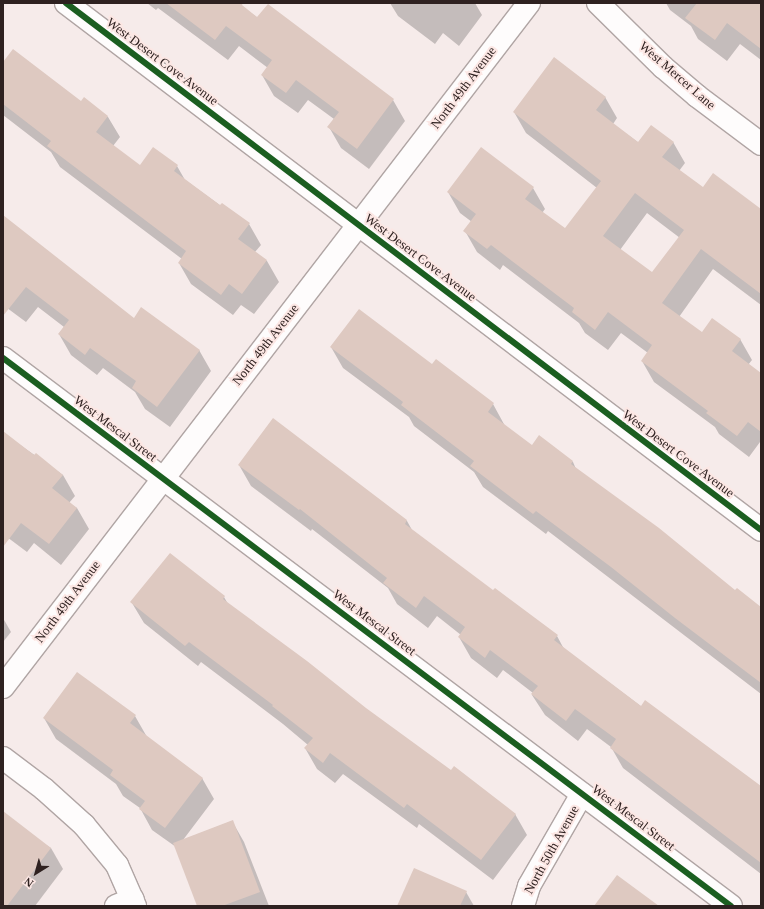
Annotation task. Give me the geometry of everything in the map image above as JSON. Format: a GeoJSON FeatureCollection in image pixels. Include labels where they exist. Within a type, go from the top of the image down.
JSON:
{"type":"FeatureCollection","features":[{"type":"Feature","properties":{"kind":"street","name":"West Desert Cove Avenue"},"geometry":{"type":"LineString","coordinates":[[66,3],[761,530]]}},
{"type":"Feature","properties":{"kind":"street","name":"North 49th Avenue"},"geometry":{"type":"LineString","coordinates":[[3,687],[162,478],[359,225],[529,3]]}},
{"type":"Feature","properties":{"kind":"street","name":"West Mercer Lane"},"geometry":{"type":"LineString","coordinates":[[598,3],[663,67],[697,96],[761,144]]}},
{"type":"Feature","properties":{"kind":"street","name":"West Mescal Street"},"geometry":{"type":"LineString","coordinates":[[3,358],[731,906]]}},
{"type":"Feature","properties":{"kind":"street"},"geometry":{"type":"LineString","coordinates":[[3,758],[44,789],[84,825],[117,865],[128,904]]}},
{"type":"Feature","properties":{"kind":"street","name":"North 50th Avenue"},"geometry":{"type":"LineString","coordinates":[[523,906],[529,886],[582,794]]}},
{"type":"Feature","properties":{"kind":"building"},"geometry":{"type":"Polygon","coordinates":[[[166,3],[243,3],[242,5],[257,17],[268,4],[394,99],[357,149],[327,127],[339,112],[296,80],[286,93],[261,75],[272,60],[226,26],[215,40],[166,3]]]}},
{"type":"Feature","properties":{"kind":"building"},"geometry":{"type":"Polygon","coordinates":[[[697,3],[761,3],[761,49],[727,23],[715,40],[685,18],[697,3]]]}},
{"type":"Feature","properties":{"kind":"building"},"geometry":{"type":"Polygon","coordinates":[[[13,49],[81,101],[84,97],[108,116],[96,132],[140,165],[153,147],[178,165],[174,171],[220,205],[222,203],[250,223],[238,239],[267,260],[242,294],[229,284],[221,295],[178,263],[186,251],[47,146],[51,141],[3,104],[3,62],[13,49]]]}},
{"type":"Feature","properties":{"kind":"building"},"geometry":{"type":"Polygon","coordinates":[[[554,57],[606,97],[596,110],[638,142],[651,125],[674,142],[662,157],[703,187],[713,173],[761,209],[761,294],[701,249],[662,303],[702,332],[712,318],[741,339],[732,351],[761,373],[761,432],[748,422],[737,436],[706,413],[708,411],[641,361],[652,345],[608,312],[595,330],[572,312],[574,308],[491,245],[487,249],[463,231],[476,214],[447,192],[481,147],[534,187],[525,199],[565,228],[601,181],[513,112],[554,57]],[[635,193],[603,236],[652,272],[684,230],[635,193]]]}},
{"type":"Feature","properties":{"kind":"building"},"geometry":{"type":"Polygon","coordinates":[[[3,215],[134,318],[141,307],[200,350],[157,407],[132,388],[136,381],[90,348],[85,355],[58,334],[69,320],[26,287],[3,316],[3,215]]]}},
{"type":"Feature","properties":{"kind":"building"},"geometry":{"type":"Polygon","coordinates":[[[359,309],[432,364],[436,359],[494,403],[488,412],[532,445],[539,435],[573,461],[571,464],[659,528],[735,590],[737,588],[761,607],[761,683],[536,511],[533,514],[470,466],[474,461],[401,405],[403,402],[330,347],[359,309]]]}},
{"type":"Feature","properties":{"kind":"building"},"geometry":{"type":"Polygon","coordinates":[[[273,418],[407,520],[405,524],[493,590],[495,588],[558,635],[554,640],[641,706],[645,700],[761,786],[761,863],[610,748],[616,739],[575,709],[566,721],[531,694],[538,686],[490,650],[485,658],[458,637],[465,627],[424,596],[416,608],[383,583],[387,578],[300,509],[299,510],[238,465],[273,418]]]}},
{"type":"Feature","properties":{"kind":"building"},"geometry":{"type":"Polygon","coordinates":[[[3,431],[34,455],[36,453],[63,475],[52,488],[77,508],[49,544],[21,523],[3,547],[3,431]]]}},
{"type":"Feature","properties":{"kind":"building"},"geometry":{"type":"Polygon","coordinates":[[[170,553],[225,596],[223,599],[307,661],[366,708],[451,770],[454,766],[516,814],[481,860],[407,804],[404,808],[330,753],[323,763],[304,748],[313,738],[272,706],[273,705],[189,642],[185,646],[130,602],[170,553]]]}},
{"type":"Feature","properties":{"kind":"building"},"geometry":{"type":"Polygon","coordinates":[[[77,672],[136,715],[130,723],[203,778],[165,828],[139,809],[145,801],[110,775],[113,770],[43,718],[77,672]]]}},
{"type":"Feature","properties":{"kind":"building"},"geometry":{"type":"Polygon","coordinates":[[[3,811],[51,848],[7,906],[3,906],[3,811]]]}},
{"type":"Feature","properties":{"kind":"building"},"geometry":{"type":"Polygon","coordinates":[[[233,820],[260,892],[222,906],[197,906],[173,843],[233,820]]]}},
{"type":"Feature","properties":{"kind":"building"},"geometry":{"type":"Polygon","coordinates":[[[414,868],[467,891],[460,906],[397,906],[414,868]]]}},
{"type":"Feature","properties":{"kind":"building"},"geometry":{"type":"Polygon","coordinates":[[[617,875],[659,906],[594,906],[617,875]]]}},
{"type":"Feature","properties":{"kind":"cycle path"},"geometry":{"type":"LineString","coordinates":[[66,3],[761,530]]}},
{"type":"Feature","properties":{"kind":"cycle path"},"geometry":{"type":"LineString","coordinates":[[3,358],[731,906]]}}]}
